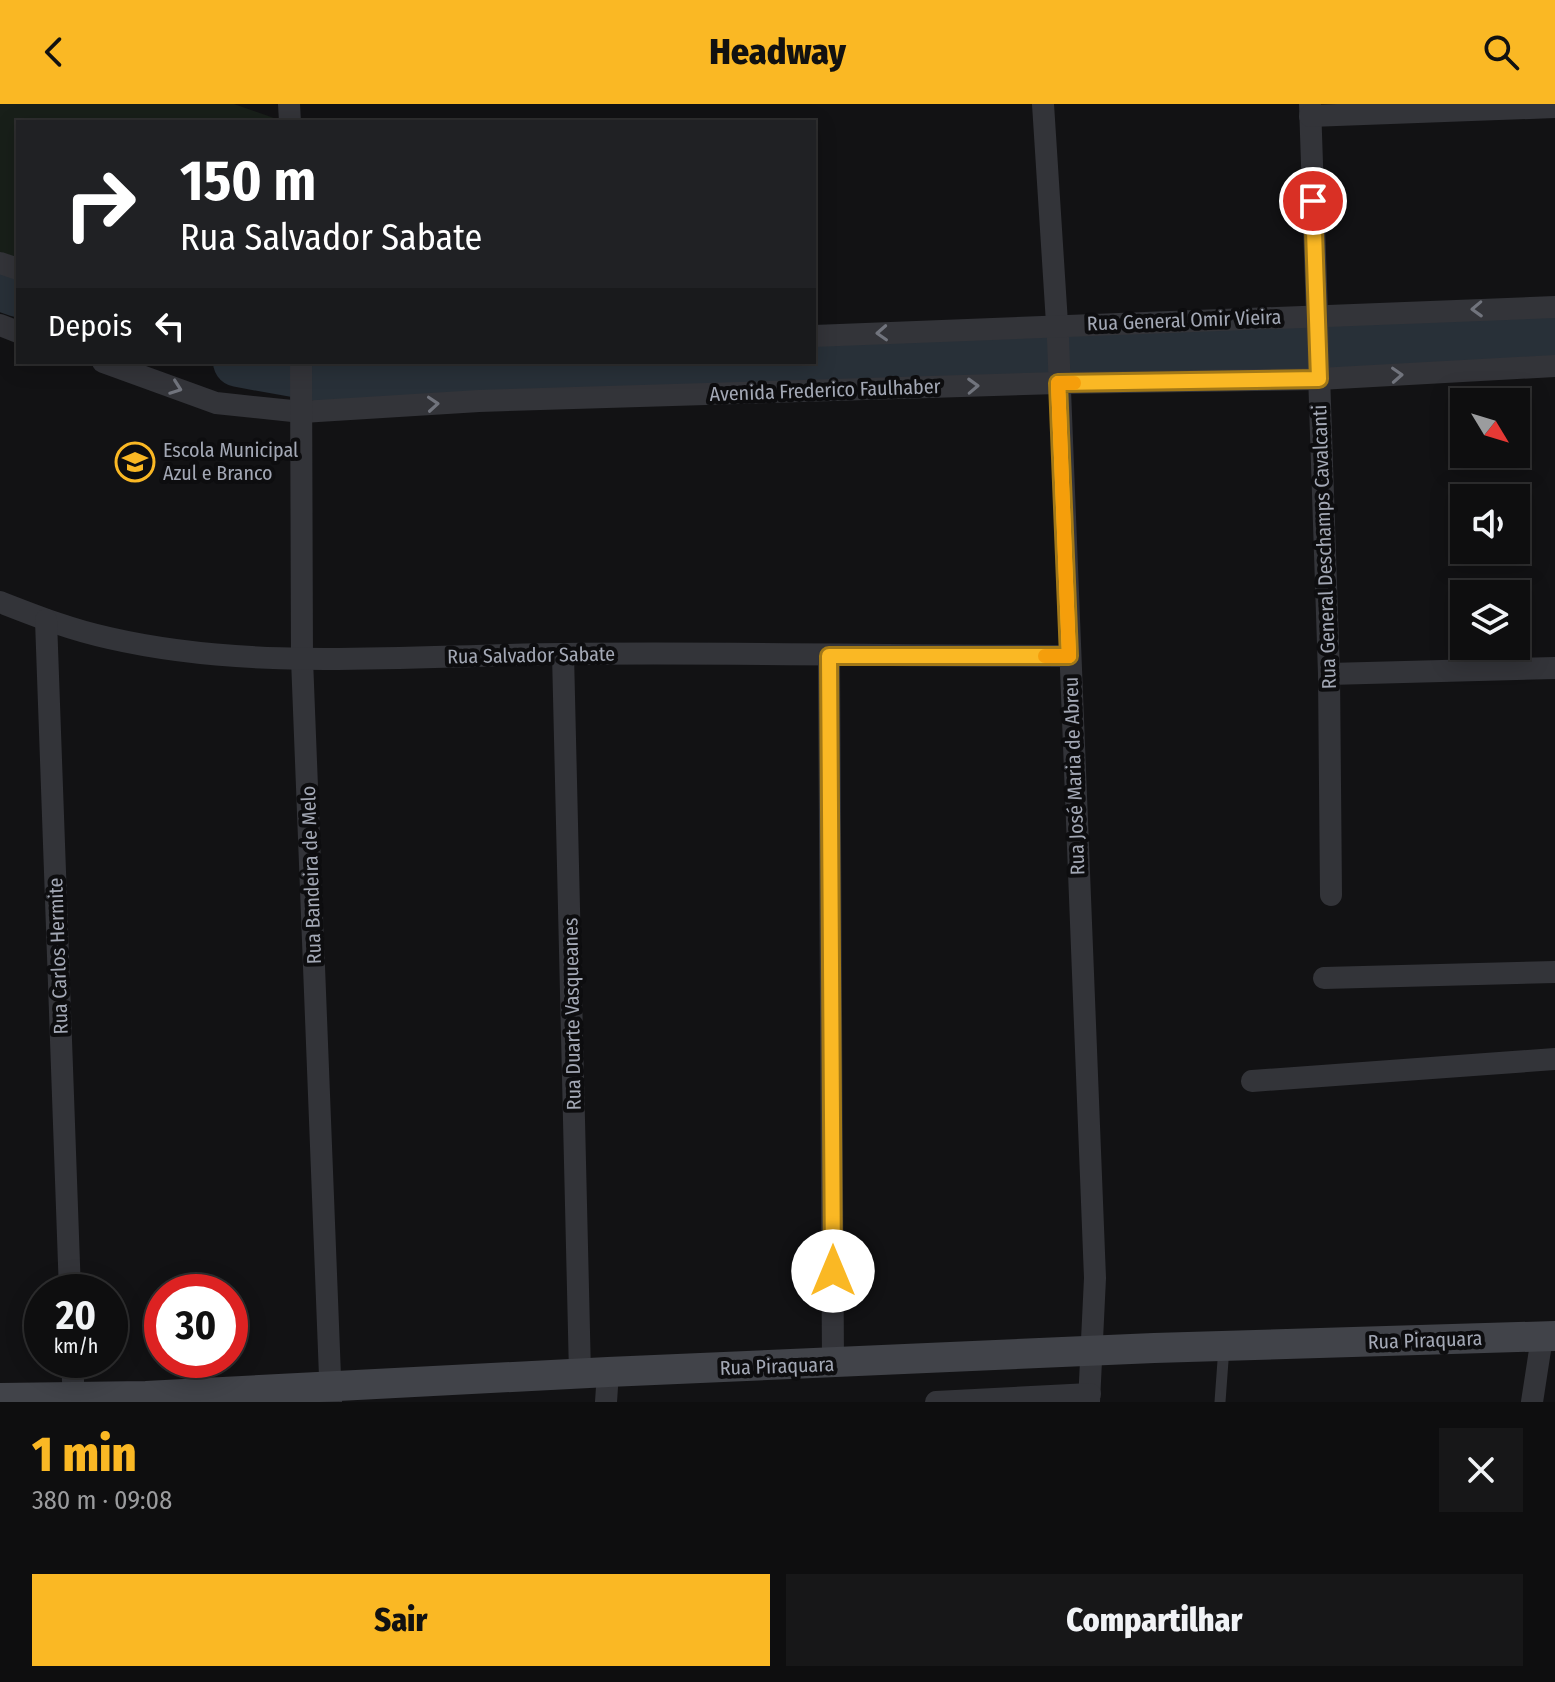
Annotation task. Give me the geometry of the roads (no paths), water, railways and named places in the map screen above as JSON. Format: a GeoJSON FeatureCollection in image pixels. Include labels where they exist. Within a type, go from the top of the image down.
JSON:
{"type":"FeatureCollection","features":[{"type":"Feature","properties":{"kind":"main road","name":"Rua Piraquara"},"geometry":{"type":"LineString","coordinates":[[0,1398],[331,1394],[594,1373],[1224,1346],[1548,1337]]}},
{"type":"Feature","properties":{"kind":"street","name":"Rua José Maria de Abreu"},"geometry":{"type":"LineString","coordinates":[[1043,104],[1057,332],[1095,1278],[1090,1398]]}},
{"type":"Feature","properties":{"kind":"street"},"geometry":{"type":"LineString","coordinates":[[1310,110],[1555,107]]}},
{"type":"Feature","properties":{"kind":"street","name":"Rua General Deschamps Cavalcanti"},"geometry":{"type":"LineString","coordinates":[[1310,110],[1329,674],[1331,895]]}},
{"type":"Feature","properties":{"kind":"street","name":"Rua General Omir Vieira"},"geometry":{"type":"LineString","coordinates":[[816,336],[1057,332],[1317,322],[1555,307]]}},
{"type":"Feature","properties":{"kind":"street","name":"Avenida Frederico Faulhaber"},"geometry":{"type":"LineString","coordinates":[[109,364],[216,403],[301,404],[479,401],[1058,377],[1555,366]]}},
{"type":"Feature","properties":{"kind":"street","name":"Rua Bandeira de Melo"},"geometry":{"type":"LineString","coordinates":[[301,364],[302,659],[331,1394]]}},
{"type":"Feature","properties":{"kind":"street","name":"Rua Salvador Sabate"},"geometry":{"type":"LineString","coordinates":[[0,602],[46,620],[108,638],[236,657],[302,659],[563,654],[1069,656]]}},
{"type":"Feature","properties":{"kind":"street","name":"Rua Carlos Hermite"},"geometry":{"type":"LineString","coordinates":[[46,620],[69,1274]]}},
{"type":"Feature","properties":{"kind":"street","name":"Rua Duarte Vasqueanes"},"geometry":{"type":"LineString","coordinates":[[563,654],[594,1373],[606,1402]]}},
{"type":"Feature","properties":{"kind":"street"},"geometry":{"type":"LineString","coordinates":[[829,656],[833,1363]]}},
{"type":"Feature","properties":{"kind":"street"},"geometry":{"type":"LineString","coordinates":[[1329,674],[1555,668]]}},
{"type":"Feature","properties":{"kind":"street"},"geometry":{"type":"LineString","coordinates":[[1324,978],[1555,972]]}},
{"type":"Feature","properties":{"kind":"street"},"geometry":{"type":"LineString","coordinates":[[1252,1081],[1555,1059]]}},
{"type":"Feature","properties":{"kind":"street"},"geometry":{"type":"LineString","coordinates":[[1532,1402],[1548,1337]]}},
{"type":"Feature","properties":{"kind":"street"},"geometry":{"type":"LineString","coordinates":[[73,1378],[74,1399]]}},
{"type":"Feature","properties":{"kind":"street"},"geometry":{"type":"LineString","coordinates":[[936,1402],[1090,1398]]}},
{"type":"Feature","properties":{"kind":"lane"},"geometry":{"type":"LineString","coordinates":[[1220,1402],[1224,1346]]}},
{"type":"Feature","properties":{"kind":"waterway"},"geometry":{"type":"LineString","coordinates":[[0,286],[16,291]]}},
{"type":"Feature","properties":{"kind":"waterway"},"geometry":{"type":"LineString","coordinates":[[816,362],[1555,339]]}},
{"type":"Feature","properties":{"kind":"waterway"},"geometry":{"type":"LineString","coordinates":[[249,364],[327,378],[768,364]]}},
{"type":"Feature","properties":{"kind":"place","name":"Escola Municipal Azul e Branco"},"geometry":{"type":"Point","coordinates":[135,462]}}]}
